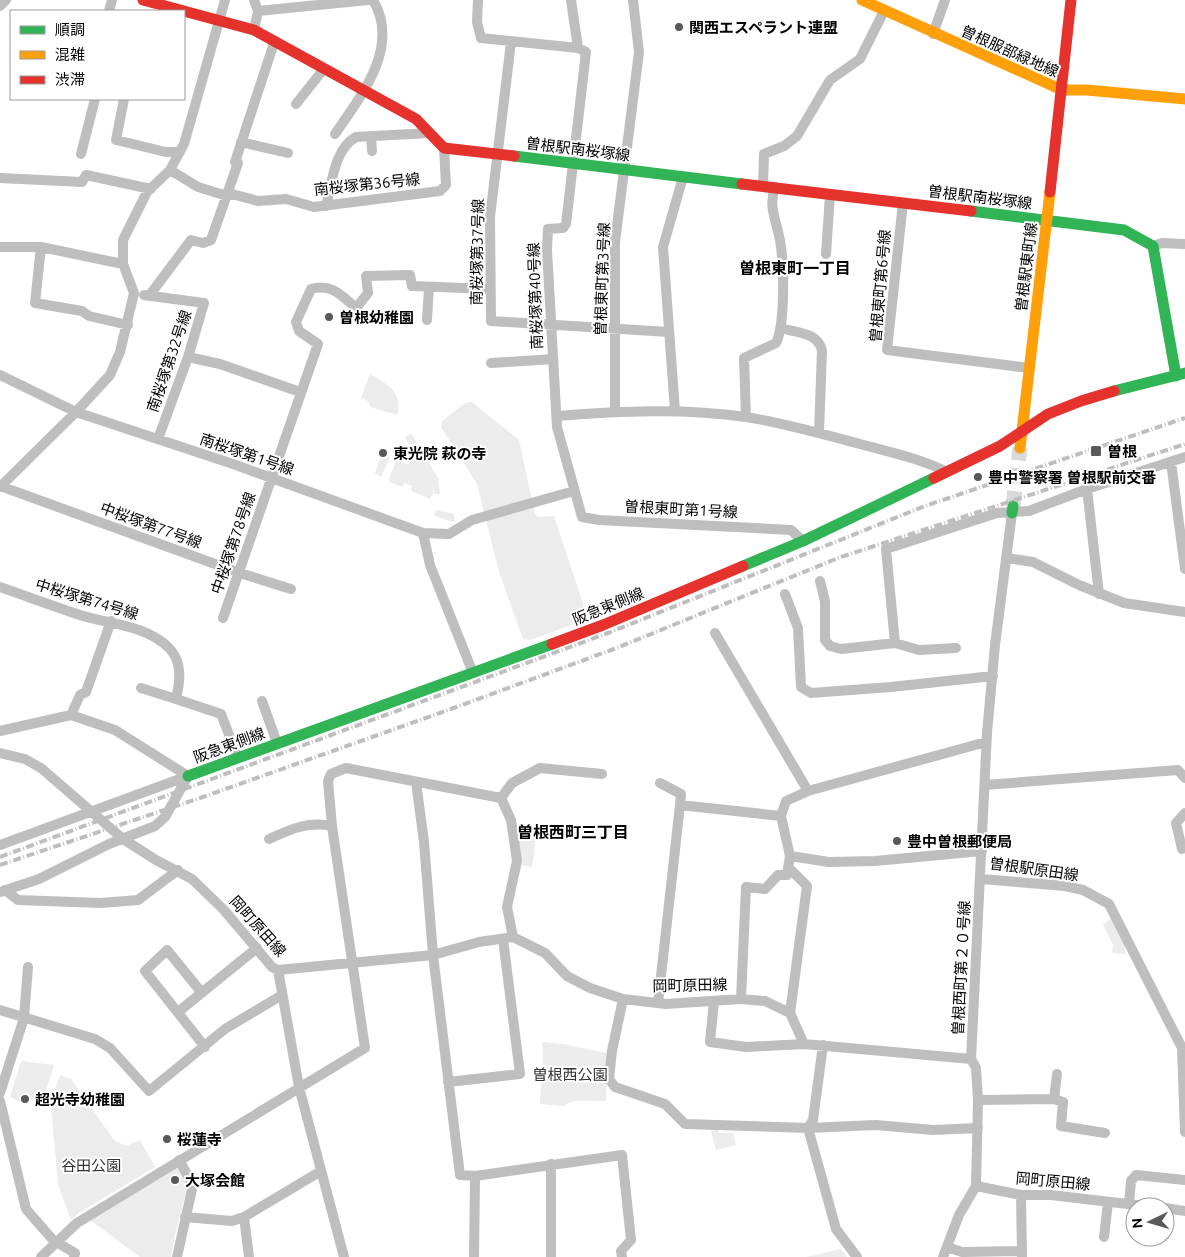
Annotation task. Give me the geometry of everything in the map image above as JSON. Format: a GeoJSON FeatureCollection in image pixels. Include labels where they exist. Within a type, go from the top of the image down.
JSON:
{"type":"FeatureCollection","features":[{"type":"Feature","properties":{"kind":"street"},"geometry":{"type":"LineString","coordinates":[[0,6],[6,0]]}},
{"type":"Feature","properties":{"kind":"street"},"geometry":{"type":"LineString","coordinates":[[143,0],[180,10]]}},
{"type":"Feature","properties":{"kind":"street"},"geometry":{"type":"LineString","coordinates":[[0,487],[76,412],[110,375],[128,325],[134,293],[123,264],[123,240],[151,189],[170,170],[184,144],[225,0]]}},
{"type":"Feature","properties":{"kind":"street"},"geometry":{"type":"LineString","coordinates":[[254,0],[258,11],[254,30]]}},
{"type":"Feature","properties":{"kind":"street"},"geometry":{"type":"LineString","coordinates":[[258,11],[368,0]]}},
{"type":"Feature","properties":{"kind":"street"},"geometry":{"type":"LineString","coordinates":[[335,134],[364,92],[381,50],[384,31],[380,13],[373,0]]}},
{"type":"Feature","properties":{"kind":"street"},"geometry":{"type":"LineString","coordinates":[[478,0],[477,22],[481,38],[578,48]]}},
{"type":"Feature","properties":{"kind":"street","name":"南桜塚第40号線"},"geometry":{"type":"LineString","coordinates":[[571,0],[578,48],[586,52],[587,60],[566,224],[563,228],[548,229],[557,427],[574,490]]}},
{"type":"Feature","properties":{"kind":"street","name":"曽根東町第3号線"},"geometry":{"type":"LineString","coordinates":[[615,411],[615,242],[639,52],[633,0]]}},
{"type":"Feature","properties":{"kind":"street","name":"曽根服部緑地線"},"geometry":{"type":"LineString","coordinates":[[862,0],[933,34],[1062,90],[1087,90],[1185,99]]}},
{"type":"Feature","properties":{"kind":"street"},"geometry":{"type":"LineString","coordinates":[[933,34],[945,0]]}},
{"type":"Feature","properties":{"kind":"street","name":"曽根駅東町線"},"geometry":{"type":"LineString","coordinates":[[1020,448],[1024,428],[1029,368],[1071,0]]}},
{"type":"Feature","properties":{"kind":"street"},"geometry":{"type":"LineString","coordinates":[[185,11],[254,30],[274,43],[416,120],[444,148]]}},
{"type":"Feature","properties":{"kind":"street"},"geometry":{"type":"LineString","coordinates":[[746,417],[744,358],[776,343],[781,328],[781,248],[776,219],[770,203],[764,154],[784,146],[797,136],[830,80],[860,59],[884,11]]}},
{"type":"Feature","properties":{"kind":"street","name":"南桜塚第37号線"},"geometry":{"type":"LineString","coordinates":[[511,42],[490,217],[491,321],[551,323]]}},
{"type":"Feature","properties":{"kind":"street"},"geometry":{"type":"LineString","coordinates":[[149,296],[191,240],[204,243],[211,240],[238,163],[235,162],[241,142],[274,43]]}},
{"type":"Feature","properties":{"kind":"street"},"geometry":{"type":"LineString","coordinates":[[296,104],[323,70]]}},
{"type":"Feature","properties":{"kind":"street"},"geometry":{"type":"LineString","coordinates":[[81,154],[95,100]]}},
{"type":"Feature","properties":{"kind":"street"},"geometry":{"type":"LineString","coordinates":[[124,100],[116,140],[166,152],[180,152]]}},
{"type":"Feature","properties":{"kind":"street"},"geometry":{"type":"LineString","coordinates":[[326,206],[335,167],[346,146],[356,137],[429,132]]}},
{"type":"Feature","properties":{"kind":"street"},"geometry":{"type":"LineString","coordinates":[[371,136],[372,151]]}},
{"type":"Feature","properties":{"kind":"street"},"geometry":{"type":"LineString","coordinates":[[241,142],[288,153]]}},
{"type":"Feature","properties":{"kind":"street","name":"曽根駅南桜塚線"},"geometry":{"type":"LineString","coordinates":[[444,148],[1124,230],[1153,246]]}},
{"type":"Feature","properties":{"kind":"street","name":"南桜塚第36号線"},"geometry":{"type":"LineString","coordinates":[[170,170],[198,187],[227,196],[232,194],[258,201],[286,199],[314,208],[440,191],[446,185],[444,148]]}},
{"type":"Feature","properties":{"kind":"street"},"geometry":{"type":"LineString","coordinates":[[0,178],[82,182],[86,174],[151,189]]}},
{"type":"Feature","properties":{"kind":"street"},"geometry":{"type":"LineString","coordinates":[[675,411],[663,247],[683,177]]}},
{"type":"Feature","properties":{"kind":"street"},"geometry":{"type":"LineString","coordinates":[[826,254],[830,195]]}},
{"type":"Feature","properties":{"kind":"street","name":"曽根東町第6号線"},"geometry":{"type":"LineString","coordinates":[[903,203],[887,350],[1029,368]]}},
{"type":"Feature","properties":{"kind":"street"},"geometry":{"type":"LineString","coordinates":[[1024,428],[1048,414],[1087,398],[1181,375],[1153,246],[1162,243],[1185,244]]}},
{"type":"Feature","properties":{"kind":"street"},"geometry":{"type":"LineString","coordinates":[[0,247],[41,247],[123,264]]}},
{"type":"Feature","properties":{"kind":"street"},"geometry":{"type":"LineString","coordinates":[[41,247],[35,303],[82,311],[89,316],[128,325]]}},
{"type":"Feature","properties":{"kind":"street","name":"中桜塚第78号線"},"geometry":{"type":"LineString","coordinates":[[223,618],[318,344],[299,331],[296,322],[312,289],[321,286],[337,290],[356,308],[368,293],[366,276],[410,275],[412,286],[429,287]]}},
{"type":"Feature","properties":{"kind":"street"},"geometry":{"type":"LineString","coordinates":[[427,320],[429,287],[490,289]]}},
{"type":"Feature","properties":{"kind":"street","name":"南桜塚第32号線"},"geometry":{"type":"LineString","coordinates":[[134,293],[204,303],[188,357],[158,439]]}},
{"type":"Feature","properties":{"kind":"street"},"geometry":{"type":"LineString","coordinates":[[551,323],[669,332]]}},
{"type":"Feature","properties":{"kind":"street"},"geometry":{"type":"LineString","coordinates":[[781,328],[811,335],[820,342],[822,350],[818,433]]}},
{"type":"Feature","properties":{"kind":"street"},"geometry":{"type":"LineString","coordinates":[[188,357],[220,364],[300,392]]}},
{"type":"Feature","properties":{"kind":"street"},"geometry":{"type":"LineString","coordinates":[[491,363],[553,359]]}},
{"type":"Feature","properties":{"kind":"street","name":"南桜塚第1号線"},"geometry":{"type":"LineString","coordinates":[[0,375],[76,412],[158,439],[423,533],[449,534],[472,520],[574,490]]}},
{"type":"Feature","properties":{"kind":"street"},"geometry":{"type":"LineString","coordinates":[[557,416],[615,411],[675,411],[746,417],[818,433],[928,463],[947,472]]}},
{"type":"Feature","properties":{"kind":"street","name":"阪急東側線"},"geometry":{"type":"LineString","coordinates":[[0,845],[602,625],[803,541],[1000,446],[1024,428]]}},
{"type":"Feature","properties":{"kind":"street"},"geometry":{"type":"LineString","coordinates":[[895,643],[886,549],[997,513],[1013,509],[1029,511],[1087,489],[1185,457]]}},
{"type":"Feature","properties":{"kind":"street"},"geometry":{"type":"LineString","coordinates":[[1171,462],[1185,569]]}},
{"type":"Feature","properties":{"kind":"street","name":"中桜塚第77号線"},"geometry":{"type":"LineString","coordinates":[[0,487],[240,573],[291,589]]}},
{"type":"Feature","properties":{"kind":"street"},"geometry":{"type":"LineString","coordinates":[[1087,489],[1099,594]]}},
{"type":"Feature","properties":{"kind":"street","name":"曽根東町第1号線"},"geometry":{"type":"LineString","coordinates":[[574,490],[582,517],[599,520],[790,530],[803,541]]}},
{"type":"Feature","properties":{"kind":"street","name":"曽根駅原田線"},"geometry":{"type":"LineString","coordinates":[[1013,509],[995,644],[986,742],[981,880],[1065,886],[1104,899],[1109,904],[1183,1047],[1185,1132]]}},
{"type":"Feature","properties":{"kind":"street"},"geometry":{"type":"LineString","coordinates":[[423,533],[430,565],[473,673]]}},
{"type":"Feature","properties":{"kind":"street"},"geometry":{"type":"LineString","coordinates":[[1007,558],[1033,562],[1099,594],[1124,603],[1185,612]]}},
{"type":"Feature","properties":{"kind":"street"},"geometry":{"type":"LineString","coordinates":[[820,581],[826,602],[825,640],[830,646],[841,649],[895,643],[919,650],[956,648]]}},
{"type":"Feature","properties":{"kind":"street","name":"中桜塚第74号線"},"geometry":{"type":"LineString","coordinates":[[0,586],[82,616],[112,621],[137,630],[170,649],[181,678],[176,699]]}},
{"type":"Feature","properties":{"kind":"street"},"geometry":{"type":"LineString","coordinates":[[785,594],[798,628],[802,687],[811,692],[881,688],[993,676]]}},
{"type":"Feature","properties":{"kind":"street"},"geometry":{"type":"LineString","coordinates":[[71,715],[80,695],[86,692],[112,621]]}},
{"type":"Feature","properties":{"kind":"street"},"geometry":{"type":"LineString","coordinates":[[715,633],[808,791]]}},
{"type":"Feature","properties":{"kind":"street"},"geometry":{"type":"LineString","coordinates":[[141,688],[221,714],[238,758]]}},
{"type":"Feature","properties":{"kind":"street"},"geometry":{"type":"LineString","coordinates":[[262,701],[277,743]]}},
{"type":"Feature","properties":{"kind":"street"},"geometry":{"type":"LineString","coordinates":[[0,731],[71,715],[115,730],[188,776]]}},
{"type":"Feature","properties":{"kind":"street"},"geometry":{"type":"LineString","coordinates":[[741,999],[746,887],[765,889],[778,875],[787,875],[790,856],[781,816],[786,801],[808,791],[986,742]]}},
{"type":"Feature","properties":{"kind":"street","name":"岡町原田線"},"geometry":{"type":"LineString","coordinates":[[0,753],[25,759],[41,768],[123,839],[156,860],[192,879],[224,910],[272,967],[278,970],[433,955],[478,942],[508,938],[545,953],[567,976],[590,988],[623,999],[658,1003],[741,999],[765,1001],[790,1012]]}},
{"type":"Feature","properties":{"kind":"street"},"geometry":{"type":"LineString","coordinates":[[41,1257],[77,1223],[365,1048],[332,826],[328,781],[334,772],[346,768],[500,798]]}},
{"type":"Feature","properties":{"kind":"street"},"geometry":{"type":"LineString","coordinates":[[500,798],[512,783],[540,768],[602,774]]}},
{"type":"Feature","properties":{"kind":"street"},"geometry":{"type":"LineString","coordinates":[[985,784],[1178,770],[1185,778]]}},
{"type":"Feature","properties":{"kind":"street","name":"阪急東側線"},"geometry":{"type":"LineString","coordinates":[[3,891],[39,878],[154,826],[165,817],[188,776]]}},
{"type":"Feature","properties":{"kind":"street"},"geometry":{"type":"LineString","coordinates":[[416,782],[424,842],[433,955],[460,1175],[475,1176],[622,1155],[631,1240],[621,1251],[622,1257]]}},
{"type":"Feature","properties":{"kind":"street"},"geometry":{"type":"LineString","coordinates":[[658,1003],[681,794],[660,783]]}},
{"type":"Feature","properties":{"kind":"street"},"geometry":{"type":"LineString","coordinates":[[448,1082],[520,1074],[506,906],[517,861],[511,820],[500,798]]}},
{"type":"Feature","properties":{"kind":"street"},"geometry":{"type":"LineString","coordinates":[[680,805],[781,816]]}},
{"type":"Feature","properties":{"kind":"street"},"geometry":{"type":"LineString","coordinates":[[1182,849],[1176,823],[1185,813]]}},
{"type":"Feature","properties":{"kind":"street"},"geometry":{"type":"LineString","coordinates":[[269,839],[301,825],[319,823],[332,826]]}},
{"type":"Feature","properties":{"kind":"street"},"geometry":{"type":"LineString","coordinates":[[790,856],[829,862],[875,861],[982,851]]}},
{"type":"Feature","properties":{"kind":"street"},"geometry":{"type":"LineString","coordinates":[[788,867],[806,886],[790,1012],[804,1044]]}},
{"type":"Feature","properties":{"kind":"street"},"geometry":{"type":"LineString","coordinates":[[3,891],[18,900],[101,903],[138,900],[178,870]]}},
{"type":"Feature","properties":{"kind":"street","name":"曽根西町第２０号線"},"geometry":{"type":"LineString","coordinates":[[971,1058],[981,880]]}},
{"type":"Feature","properties":{"kind":"street"},"geometry":{"type":"LineString","coordinates":[[178,1012],[257,948]]}},
{"type":"Feature","properties":{"kind":"street"},"geometry":{"type":"LineString","coordinates":[[202,993],[167,950],[145,971],[205,1047]]}},
{"type":"Feature","properties":{"kind":"street"},"geometry":{"type":"LineString","coordinates":[[0,1093],[24,1018],[28,968]]}},
{"type":"Feature","properties":{"kind":"street"},"geometry":{"type":"LineString","coordinates":[[278,970],[299,1087],[344,1257]]}},
{"type":"Feature","properties":{"kind":"street"},"geometry":{"type":"LineString","coordinates":[[0,1010],[95,1039],[110,1048],[149,1091],[225,1029],[282,995]]}},
{"type":"Feature","properties":{"kind":"street"},"geometry":{"type":"LineString","coordinates":[[623,999],[612,1051],[609,1079],[615,1087],[665,1104],[685,1124],[808,1128],[876,1125],[933,1130],[978,1128]]}},
{"type":"Feature","properties":{"kind":"street"},"geometry":{"type":"LineString","coordinates":[[714,1001],[710,1042],[746,1047],[823,1045],[971,1058],[976,1068],[978,1100],[976,1186],[959,1215],[945,1252],[1021,1254],[1021,1195]]}},
{"type":"Feature","properties":{"kind":"street"},"geometry":{"type":"LineString","coordinates":[[823,1045],[813,1120],[808,1128],[836,1229],[857,1257]]}},
{"type":"Feature","properties":{"kind":"street"},"geometry":{"type":"LineString","coordinates":[[1054,1099],[1058,1074]]}},
{"type":"Feature","properties":{"kind":"street"},"geometry":{"type":"LineString","coordinates":[[978,1100],[1054,1099],[1063,1102],[1061,1126],[1105,1133]]}},
{"type":"Feature","properties":{"kind":"street"},"geometry":{"type":"LineString","coordinates":[[0,1101],[26,1209],[53,1240],[76,1253],[74,1257]]}},
{"type":"Feature","properties":{"kind":"street"},"geometry":{"type":"LineString","coordinates":[[177,1257],[193,1185],[179,1160]]}},
{"type":"Feature","properties":{"kind":"street"},"geometry":{"type":"LineString","coordinates":[[551,1164],[551,1257]]}},
{"type":"Feature","properties":{"kind":"street"},"geometry":{"type":"LineString","coordinates":[[185,1217],[232,1221],[244,1217],[321,1171]]}},
{"type":"Feature","properties":{"kind":"street"},"geometry":{"type":"LineString","coordinates":[[1130,1197],[1131,1181],[1136,1175],[1185,1180]]}},
{"type":"Feature","properties":{"kind":"street"},"geometry":{"type":"LineString","coordinates":[[474,1257],[475,1176]]}},
{"type":"Feature","properties":{"kind":"street","name":"岡町原田線"},"geometry":{"type":"LineString","coordinates":[[976,1186],[1021,1195],[1051,1195],[1125,1204]]}},
{"type":"Feature","properties":{"kind":"street"},"geometry":{"type":"LineString","coordinates":[[1104,1236],[1108,1202]]}},
{"type":"Feature","properties":{"kind":"street"},"geometry":{"type":"LineString","coordinates":[[244,1217],[250,1257]]}},
{"type":"Feature","properties":{"kind":"green space"},"geometry":{"type":"Polygon","coordinates":[[[370,374],[387,385],[396,395],[399,407],[397,415],[370,407],[368,401],[361,398],[370,374]]]}},
{"type":"Feature","properties":{"kind":"green space"},"geometry":{"type":"Polygon","coordinates":[[[472,402],[519,440],[535,514],[538,517],[554,516],[588,619],[530,640],[523,639],[499,572],[477,484],[441,427],[442,421],[465,403],[472,402]]]}},
{"type":"Feature","properties":{"kind":"green space"},"geometry":{"type":"Polygon","coordinates":[[[411,433],[438,478],[440,494],[434,494],[433,483],[433,493],[430,499],[411,491],[412,486],[404,483],[402,487],[390,482],[389,479],[396,461],[408,464],[415,455],[405,438],[411,433]]]}},
{"type":"Feature","properties":{"kind":"green space"},"geometry":{"type":"Polygon","coordinates":[[[382,454],[390,458],[381,477],[375,473],[382,454]]]}},
{"type":"Feature","properties":{"kind":"green space"},"geometry":{"type":"Polygon","coordinates":[[[435,511],[454,514],[455,521],[434,516],[435,511]]]}},
{"type":"Feature","properties":{"kind":"green space"},"geometry":{"type":"Polygon","coordinates":[[[517,837],[536,839],[532,867],[522,865],[517,837]]]}},
{"type":"Feature","properties":{"kind":"green space"},"geometry":{"type":"Polygon","coordinates":[[[1112,918],[1125,946],[1125,954],[1112,953],[1113,945],[1103,924],[1112,918]]]}},
{"type":"Feature","properties":{"kind":"green space","name":"曽根西公園"},"geometry":{"type":"Polygon","coordinates":[[[542,1042],[563,1044],[607,1053],[606,1101],[578,1101],[564,1106],[540,1104],[543,1058],[542,1042]]]}},
{"type":"Feature","properties":{"kind":"green space"},"geometry":{"type":"Polygon","coordinates":[[[21,1061],[54,1065],[45,1094],[22,1103],[10,1097],[21,1061]]]}},
{"type":"Feature","properties":{"kind":"green space","name":"谷田公園"},"geometry":{"type":"Polygon","coordinates":[[[60,1075],[71,1079],[114,1140],[126,1146],[140,1140],[155,1167],[80,1212],[71,1220],[58,1184],[50,1096],[53,1094],[60,1075]]]}},
{"type":"Feature","properties":{"kind":"green space"},"geometry":{"type":"Polygon","coordinates":[[[718,1129],[719,1133],[733,1133],[736,1145],[716,1150],[711,1131],[718,1129]]]}},
{"type":"Feature","properties":{"kind":"green space","name":"谷田公園"},"geometry":{"type":"Polygon","coordinates":[[[179,1167],[188,1185],[171,1257],[140,1257],[90,1220],[179,1167]]]}},
{"type":"Feature","properties":{"kind":"green space"},"geometry":{"type":"Polygon","coordinates":[[[841,1249],[847,1257],[806,1257],[841,1249]]]}},
{"type":"Feature","properties":{"kind":"tunnel"},"geometry":{"type":"LineString","coordinates":[[1013,506],[1020,448]]}},
{"type":"Feature","properties":{"kind":"railway"},"geometry":{"type":"LineString","coordinates":[[0,857],[608,633],[925,506],[1185,418]]}},
{"type":"Feature","properties":{"kind":"railway"},"geometry":{"type":"LineString","coordinates":[[0,865],[203,797],[451,709],[614,649],[838,558],[1185,444]]}},
{"type":"Feature","properties":{"kind":"traffic: fast"},"geometry":{"type":"LineString","coordinates":[[514,156],[742,184]]}},
{"type":"Feature","properties":{"kind":"traffic: fast"},"geometry":{"type":"LineString","coordinates":[[971,211],[1124,230],[1153,246],[1176,376]]}},
{"type":"Feature","properties":{"kind":"traffic: fast"},"geometry":{"type":"LineString","coordinates":[[1114,391],[1185,373]]}},
{"type":"Feature","properties":{"kind":"traffic: fast"},"geometry":{"type":"LineString","coordinates":[[743,566],[803,541],[934,478]]}},
{"type":"Feature","properties":{"kind":"traffic: fast"},"geometry":{"type":"LineString","coordinates":[[1012,513],[1013,506]]}},
{"type":"Feature","properties":{"kind":"traffic: fast"},"geometry":{"type":"LineString","coordinates":[[188,776],[552,644]]}},
{"type":"Feature","properties":{"kind":"traffic: slow"},"geometry":{"type":"LineString","coordinates":[[862,0],[1062,90],[1087,90],[1185,99]]}},
{"type":"Feature","properties":{"kind":"traffic: slow"},"geometry":{"type":"LineString","coordinates":[[1020,448],[1050,192]]}},
{"type":"Feature","properties":{"kind":"traffic: jam"},"geometry":{"type":"LineString","coordinates":[[143,0],[180,10]]}},
{"type":"Feature","properties":{"kind":"traffic: jam"},"geometry":{"type":"LineString","coordinates":[[1050,192],[1071,0]]}},
{"type":"Feature","properties":{"kind":"traffic: jam"},"geometry":{"type":"LineString","coordinates":[[185,11],[254,30],[416,119],[444,148],[514,156]]}},
{"type":"Feature","properties":{"kind":"traffic: jam"},"geometry":{"type":"LineString","coordinates":[[742,184],[971,211]]}},
{"type":"Feature","properties":{"kind":"traffic: jam"},"geometry":{"type":"LineString","coordinates":[[934,478],[1000,446],[1048,414],[1114,391]]}},
{"type":"Feature","properties":{"kind":"traffic: jam"},"geometry":{"type":"LineString","coordinates":[[552,644],[603,625],[743,566]]}},
{"type":"Feature","properties":{"kind":"place","name":"関西エスペラント連盟"},"geometry":{"type":"Point","coordinates":[679,27]}},
{"type":"Feature","properties":{"kind":"place","name":"曽根幼稚園"},"geometry":{"type":"Point","coordinates":[329,317]}},
{"type":"Feature","properties":{"kind":"place","name":"曽根"},"geometry":{"type":"Point","coordinates":[1096,451]}},
{"type":"Feature","properties":{"kind":"place","name":"東光院 萩の寺"},"geometry":{"type":"Point","coordinates":[383,453]}},
{"type":"Feature","properties":{"kind":"place","name":"豊中警察署 曽根駅前交番"},"geometry":{"type":"Point","coordinates":[978,477]}},
{"type":"Feature","properties":{"kind":"place","name":"豊中曽根郵便局"},"geometry":{"type":"Point","coordinates":[897,841]}},
{"type":"Feature","properties":{"kind":"place","name":"超光寺幼稚園"},"geometry":{"type":"Point","coordinates":[25,1099]}},
{"type":"Feature","properties":{"kind":"place","name":"桜蓮寺"},"geometry":{"type":"Point","coordinates":[167,1139]}},
{"type":"Feature","properties":{"kind":"place","name":"大塚会館"},"geometry":{"type":"Point","coordinates":[175,1180]}},
{"type":"Feature","properties":{"kind":"district","name":"曽根東町一丁目"},"geometry":{"type":"Point","coordinates":[795,268]}},
{"type":"Feature","properties":{"kind":"district","name":"曽根西町三丁目"},"geometry":{"type":"Point","coordinates":[573,832]}}]}
